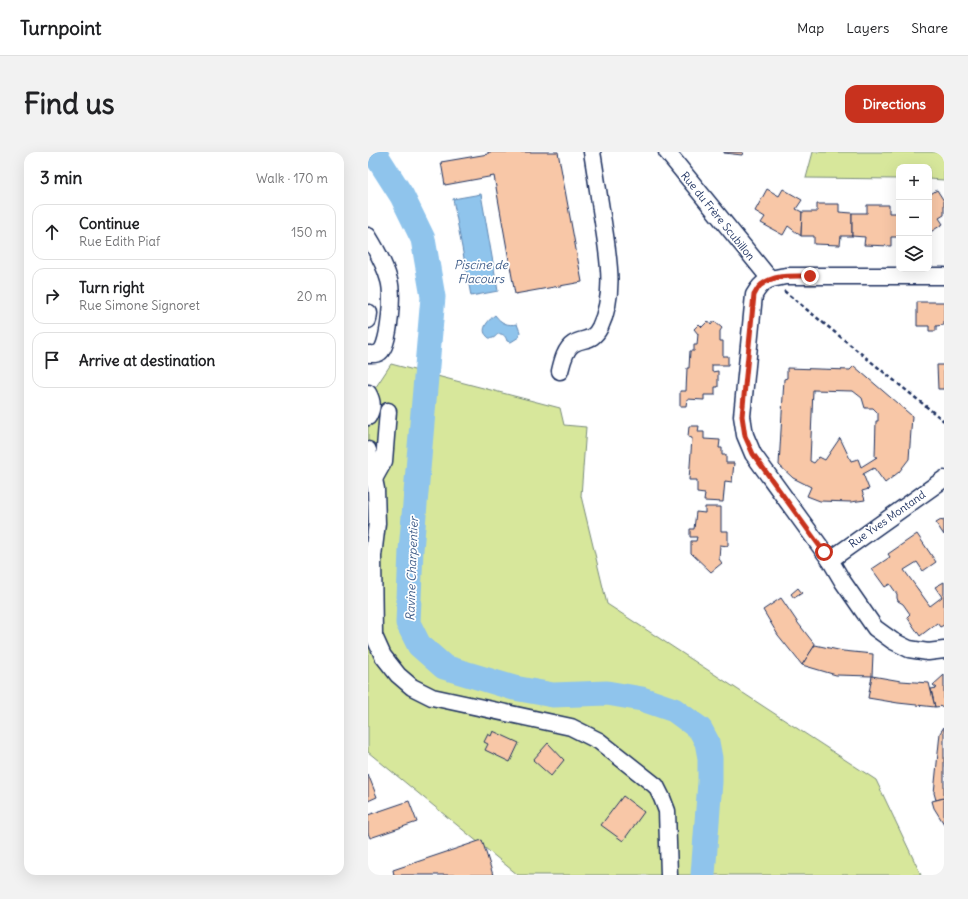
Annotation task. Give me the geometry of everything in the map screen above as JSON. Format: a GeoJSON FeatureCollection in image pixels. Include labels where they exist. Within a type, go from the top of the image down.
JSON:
{"type":"FeatureCollection","features":[{"type":"Feature","properties":{"kind":"street"},"geometry":{"type":"LineString","coordinates":[[560,371],[564,357],[572,344],[588,340],[597,334],[608,302],[610,272],[592,152]]}},
{"type":"Feature","properties":{"kind":"street","name":"Rue du Frère Scubillon"},"geometry":{"type":"LineString","coordinates":[[667,152],[770,279]]}},
{"type":"Feature","properties":{"kind":"street"},"geometry":{"type":"LineString","coordinates":[[368,236],[385,269],[389,282],[391,307],[384,347],[380,352],[368,354]]}},
{"type":"Feature","properties":{"kind":"street"},"geometry":{"type":"LineString","coordinates":[[944,276],[786,276],[770,279],[759,285],[754,295],[742,416],[745,436],[753,454],[830,560],[843,582],[875,628],[893,641],[909,649],[928,652],[944,650]]}},
{"type":"Feature","properties":{"kind":"street"},"geometry":{"type":"LineString","coordinates":[[368,393],[372,401],[372,409],[368,417]]}},
{"type":"Feature","properties":{"kind":"street"},"geometry":{"type":"LineString","coordinates":[[374,479],[384,461],[388,411]]}},
{"type":"Feature","properties":{"kind":"street"},"geometry":{"type":"LineString","coordinates":[[368,450],[376,489],[377,523],[373,556],[374,636],[383,656],[398,675],[412,687],[432,697],[572,727],[599,741],[656,786],[667,811],[668,875]]}},
{"type":"Feature","properties":{"kind":"street","name":"Rue Yves Montand"},"geometry":{"type":"LineString","coordinates":[[830,560],[944,479]]}},
{"type":"Feature","properties":{"kind":"path"},"geometry":{"type":"LineString","coordinates":[[770,279],[944,421]]}},
{"type":"Feature","properties":{"kind":"green space"},"geometry":{"type":"Polygon","coordinates":[[[813,152],[944,152],[944,180],[932,179],[932,164],[896,164],[896,179],[806,178],[813,152]]]}},
{"type":"Feature","properties":{"kind":"green space"},"geometry":{"type":"Polygon","coordinates":[[[391,364],[560,408],[564,425],[586,427],[581,496],[607,604],[876,780],[921,875],[518,875],[368,752],[368,399],[391,364]]]}},
{"type":"Feature","properties":{"kind":"water","name":"Piscine de Flacours"},"geometry":{"type":"Polygon","coordinates":[[[481,194],[498,291],[471,296],[453,199],[481,194]]]}},
{"type":"Feature","properties":{"kind":"water"},"geometry":{"type":"Polygon","coordinates":[[[495,315],[504,323],[510,325],[517,324],[520,332],[519,337],[511,342],[507,341],[501,334],[498,334],[494,338],[488,337],[484,330],[488,322],[495,315]]]}},
{"type":"Feature","properties":{"kind":"building","name":"Piscine de Flacours"},"geometry":{"type":"Polygon","coordinates":[[[488,152],[558,152],[582,282],[515,294],[494,176],[445,185],[441,162],[488,154],[488,152]]]}},
{"type":"Feature","properties":{"kind":"building"},"geometry":{"type":"Polygon","coordinates":[[[724,152],[743,152],[742,155],[724,152]]]}},
{"type":"Feature","properties":{"kind":"building"},"geometry":{"type":"Polygon","coordinates":[[[767,189],[779,196],[783,189],[802,200],[796,209],[802,212],[801,236],[788,226],[783,235],[761,223],[765,217],[755,211],[767,189]]]}},
{"type":"Feature","properties":{"kind":"building"},"geometry":{"type":"Polygon","coordinates":[[[937,190],[944,201],[944,215],[939,218],[943,224],[932,231],[932,200],[932,193],[937,190]]]}},
{"type":"Feature","properties":{"kind":"building"},"geometry":{"type":"Polygon","coordinates":[[[817,204],[839,204],[839,212],[852,213],[852,236],[841,236],[840,245],[814,244],[814,236],[801,236],[802,212],[817,212],[817,204]]]}},
{"type":"Feature","properties":{"kind":"building"},"geometry":{"type":"Polygon","coordinates":[[[867,205],[889,205],[889,213],[896,213],[896,237],[891,237],[891,246],[864,245],[865,237],[852,236],[852,213],[867,213],[867,205]]]}},
{"type":"Feature","properties":{"kind":"building"},"geometry":{"type":"Polygon","coordinates":[[[917,302],[944,302],[944,325],[936,326],[936,331],[929,331],[929,326],[917,326],[917,302]]]}},
{"type":"Feature","properties":{"kind":"building"},"geometry":{"type":"Polygon","coordinates":[[[708,321],[711,325],[714,321],[722,328],[720,331],[720,341],[723,341],[723,356],[728,356],[728,365],[712,365],[712,372],[718,371],[718,387],[715,387],[715,395],[704,395],[704,400],[687,399],[686,406],[680,406],[680,391],[686,391],[687,368],[689,368],[690,351],[694,351],[694,345],[697,345],[698,334],[694,329],[699,324],[702,327],[708,321]]]}},
{"type":"Feature","properties":{"kind":"building"},"geometry":{"type":"Polygon","coordinates":[[[937,365],[944,365],[944,389],[938,389],[937,365]]]}},
{"type":"Feature","properties":{"kind":"building"},"geometry":{"type":"Polygon","coordinates":[[[854,366],[912,416],[909,459],[899,472],[885,483],[874,468],[863,474],[869,489],[862,491],[865,500],[851,502],[820,501],[807,496],[811,487],[793,478],[779,465],[784,379],[787,378],[787,368],[850,370],[854,366]],[[813,390],[810,461],[814,463],[819,457],[825,460],[840,438],[851,461],[858,459],[861,467],[877,457],[875,457],[876,421],[878,421],[878,413],[873,408],[865,408],[862,398],[853,391],[813,390]]]}},
{"type":"Feature","properties":{"kind":"building"},"geometry":{"type":"Polygon","coordinates":[[[689,426],[699,426],[698,432],[704,432],[704,439],[720,440],[719,448],[722,448],[722,455],[726,455],[726,463],[734,463],[732,482],[725,481],[723,502],[704,501],[705,494],[697,493],[697,480],[689,480],[692,438],[688,437],[689,426]]]}},
{"type":"Feature","properties":{"kind":"building"},"geometry":{"type":"Polygon","coordinates":[[[705,507],[721,507],[721,531],[728,531],[728,546],[720,545],[719,559],[722,563],[711,572],[691,553],[691,541],[696,541],[697,537],[690,537],[690,529],[694,529],[696,512],[705,513],[705,507]]]}},
{"type":"Feature","properties":{"kind":"building"},"geometry":{"type":"Polygon","coordinates":[[[944,520],[944,535],[936,523],[944,520]]]}},
{"type":"Feature","properties":{"kind":"building"},"geometry":{"type":"Polygon","coordinates":[[[917,534],[936,562],[923,571],[917,562],[904,570],[930,606],[942,597],[935,587],[944,582],[944,625],[940,627],[937,623],[920,636],[907,617],[910,614],[903,604],[898,601],[897,594],[890,584],[885,587],[872,569],[890,557],[888,554],[917,534]]]}},
{"type":"Feature","properties":{"kind":"building"},"geometry":{"type":"Polygon","coordinates":[[[798,588],[802,593],[794,598],[791,594],[798,588]]]}},
{"type":"Feature","properties":{"kind":"building"},"geometry":{"type":"Polygon","coordinates":[[[781,598],[815,645],[802,665],[778,635],[763,610],[781,598]]]}},
{"type":"Feature","properties":{"kind":"building"},"geometry":{"type":"Polygon","coordinates":[[[815,645],[843,651],[873,654],[872,676],[836,675],[802,665],[815,645]]]}},
{"type":"Feature","properties":{"kind":"building"},"geometry":{"type":"Polygon","coordinates":[[[944,675],[944,706],[935,707],[931,689],[937,688],[933,685],[944,675]]]}},
{"type":"Feature","properties":{"kind":"building"},"geometry":{"type":"Polygon","coordinates":[[[872,676],[901,681],[929,683],[935,707],[868,698],[872,676]]]}},
{"type":"Feature","properties":{"kind":"building"},"geometry":{"type":"Polygon","coordinates":[[[944,727],[944,798],[936,800],[934,793],[940,733],[944,727]]]}},
{"type":"Feature","properties":{"kind":"building"},"geometry":{"type":"Polygon","coordinates":[[[493,731],[519,743],[510,762],[485,750],[488,744],[484,742],[488,734],[491,736],[493,731]]]}},
{"type":"Feature","properties":{"kind":"building"},"geometry":{"type":"Polygon","coordinates":[[[548,743],[564,760],[551,776],[533,760],[548,743]]]}},
{"type":"Feature","properties":{"kind":"building"},"geometry":{"type":"Polygon","coordinates":[[[368,774],[377,797],[368,801],[368,774]]]}},
{"type":"Feature","properties":{"kind":"building"},"geometry":{"type":"Polygon","coordinates":[[[623,796],[644,812],[623,841],[601,825],[623,796]]]}},
{"type":"Feature","properties":{"kind":"building"},"geometry":{"type":"Polygon","coordinates":[[[944,798],[944,824],[934,808],[932,801],[944,798]]]}},
{"type":"Feature","properties":{"kind":"building"},"geometry":{"type":"Polygon","coordinates":[[[409,801],[417,822],[370,838],[368,833],[368,815],[409,801]]]}},
{"type":"Feature","properties":{"kind":"building"},"geometry":{"type":"Polygon","coordinates":[[[482,840],[493,875],[394,875],[393,870],[482,840]]]}},
{"type":"Feature","properties":{"kind":"waterway","name":"Ravine Charpentier"},"geometry":{"type":"LineString","coordinates":[[374,152],[402,196],[423,239],[433,297],[411,550],[408,623],[419,645],[444,667],[514,688],[553,695],[607,693],[642,699],[674,710],[700,729],[707,742],[710,758],[710,782],[703,875]]}},
{"type":"Feature","properties":{"kind":"route"},"geometry":{"type":"LineString","coordinates":[[810,276],[786,276],[770,279],[759,285],[754,295],[742,416],[745,436],[753,454],[824,552]]}}]}
